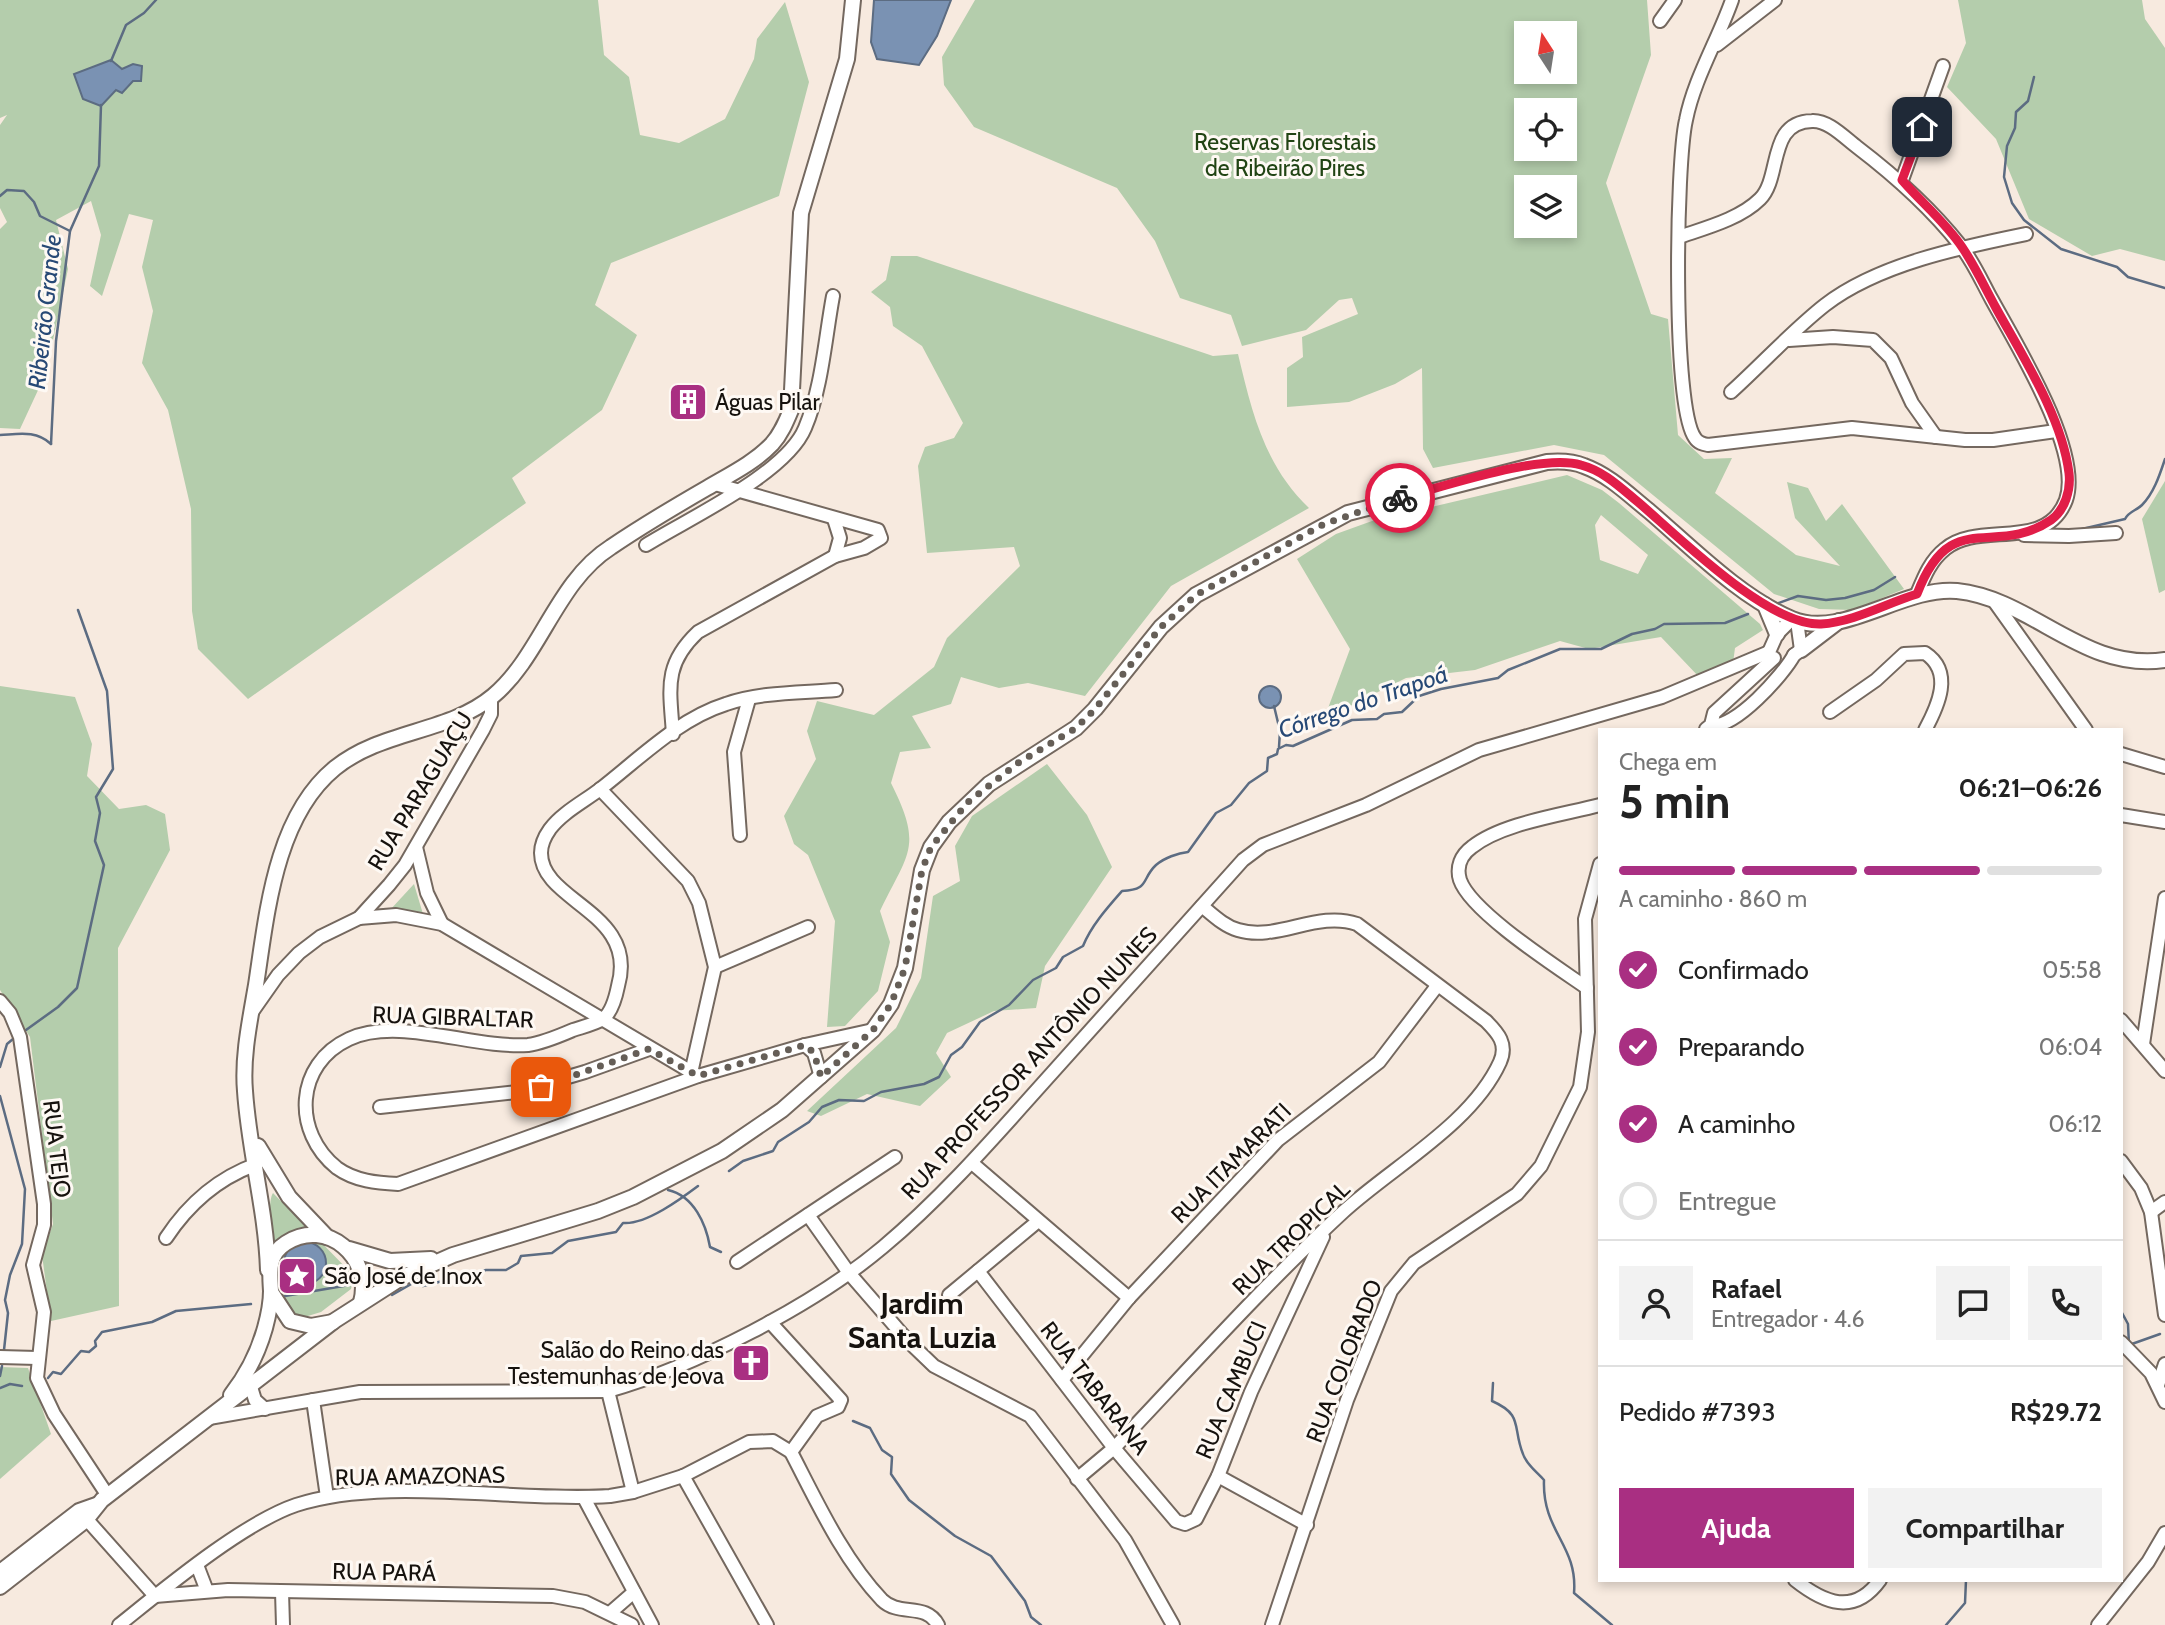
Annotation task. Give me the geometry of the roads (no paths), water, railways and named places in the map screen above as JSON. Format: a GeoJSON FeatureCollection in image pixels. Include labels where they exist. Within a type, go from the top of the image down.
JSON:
{"type":"FeatureCollection","features":[{"type":"Feature","properties":{"kind":"main road"},"geometry":{"type":"LineString","coordinates":[[213,1415],[242,1381],[255,1356],[265,1327],[271,1292],[267,1232],[249,1125],[245,1072],[251,1012],[276,875],[293,826],[316,787],[338,765],[371,747],[465,714],[491,698],[514,671],[581,574],[606,550],[715,484],[774,443],[791,410],[801,213],[847,59],[853,0]]}},
{"type":"Feature","properties":{"kind":"main road"},"geometry":{"type":"LineString","coordinates":[[0,1587],[103,1500],[334,1321],[401,1278],[453,1255],[598,1211],[633,1196],[752,1133],[873,1030],[899,986],[922,870],[931,847],[949,822],[989,783],[1076,728],[1095,709],[1161,627],[1196,595],[1324,524],[1371,505],[1547,462],[1581,464],[1609,477],[1721,572],[1765,604],[1794,620],[1821,624],[1840,621],[1917,594],[1956,591],[1994,601],[2107,657],[2143,663],[2165,660]]}},
{"type":"Feature","properties":{"kind":"main road"},"geometry":{"type":"LineString","coordinates":[[1765,604],[1777,634]]}},
{"type":"Feature","properties":{"kind":"main road"},"geometry":{"type":"LineString","coordinates":[[1798,652],[1840,621]]}},
{"type":"Feature","properties":{"kind":"main road"},"geometry":{"type":"LineString","coordinates":[[249,1125],[276,1178],[300,1210],[327,1237],[349,1249],[405,1262],[453,1255]]}},
{"type":"Feature","properties":{"kind":"main road"},"geometry":{"type":"LineString","coordinates":[[268,1270],[271,1260],[288,1242],[311,1236],[327,1237]]}},
{"type":"Feature","properties":{"kind":"main road"},"geometry":{"type":"LineString","coordinates":[[349,1249],[361,1269],[364,1292],[361,1303]]}},
{"type":"Feature","properties":{"kind":"main road"},"geometry":{"type":"LineString","coordinates":[[271,1292],[290,1321],[312,1325],[334,1321]]}},
{"type":"Feature","properties":{"kind":"main road"},"geometry":{"type":"LineString","coordinates":[[0,1572],[83,1516]]}},
{"type":"Feature","properties":{"kind":"street"},"geometry":{"type":"LineString","coordinates":[[1660,21],[1675,0]]}},
{"type":"Feature","properties":{"kind":"street"},"geometry":{"type":"LineString","coordinates":[[1732,0],[1693,96],[1683,130],[1679,237],[1681,368],[1693,436],[1702,444],[1709,445],[1852,428],[1993,440],[2056,430]]}},
{"type":"Feature","properties":{"kind":"street"},"geometry":{"type":"LineString","coordinates":[[1714,47],[1775,0]]}},
{"type":"Feature","properties":{"kind":"street"},"geometry":{"type":"LineString","coordinates":[[1902,180],[1943,66]]}},
{"type":"Feature","properties":{"kind":"street"},"geometry":{"type":"LineString","coordinates":[[1679,237],[1745,209],[1760,198],[1768,187],[1779,144],[1788,131],[1800,123],[1811,121],[1829,126],[1902,180],[1962,247],[2041,392],[2056,430],[2069,474],[2065,501],[2052,520],[2020,534]]}},
{"type":"Feature","properties":{"kind":"street"},"geometry":{"type":"LineString","coordinates":[[1731,392],[1826,304],[1846,291],[1868,280],[1962,247],[2026,234]]}},
{"type":"Feature","properties":{"kind":"street"},"geometry":{"type":"LineString","coordinates":[[646,545],[774,467],[793,448],[804,430],[833,296]]}},
{"type":"Feature","properties":{"kind":"street"},"geometry":{"type":"LineString","coordinates":[[1789,340],[1833,337],[1873,341],[1891,358],[1912,403],[1936,437]]}},
{"type":"Feature","properties":{"kind":"street"},"geometry":{"type":"LineString","coordinates":[[673,734],[670,684],[672,666],[681,649],[698,632],[835,556],[876,543],[882,535],[878,530],[715,484]]}},
{"type":"Feature","properties":{"kind":"street"},"geometry":{"type":"LineString","coordinates":[[834,519],[840,538],[835,556]]}},
{"type":"Feature","properties":{"kind":"street"},"geometry":{"type":"LineString","coordinates":[[1917,594],[1936,558],[1955,542],[2020,534],[2069,536],[2116,533]]}},
{"type":"Feature","properties":{"kind":"street"},"geometry":{"type":"LineString","coordinates":[[1994,601],[2085,728]]}},
{"type":"Feature","properties":{"kind":"street"},"geometry":{"type":"LineString","coordinates":[[1708,727],[1714,713],[1771,655],[1777,634],[1794,620]]}},
{"type":"Feature","properties":{"kind":"street"},"geometry":{"type":"LineString","coordinates":[[1708,727],[1726,722],[1767,691],[1784,672],[1798,652],[1794,620]]}},
{"type":"Feature","properties":{"kind":"street","name":"RUA PROFESSOR ANTÔNIO NUNES"},"geometry":{"type":"LineString","coordinates":[[213,1415],[386,1391],[608,1391],[637,1383],[770,1322],[849,1273],[892,1239],[972,1163],[1242,860],[1263,845],[1366,805],[1479,750],[1662,697],[1771,655],[1798,652]]}},
{"type":"Feature","properties":{"kind":"street"},"geometry":{"type":"LineString","coordinates":[[1830,712],[1876,680],[1904,654],[1925,653],[1938,666],[1942,684],[1926,728]]}},
{"type":"Feature","properties":{"kind":"street"},"geometry":{"type":"LineString","coordinates":[[603,1018],[614,1000],[620,982],[621,953],[602,923],[545,869],[540,851],[550,829],[673,734],[711,709],[749,699],[836,690]]}},
{"type":"Feature","properties":{"kind":"street","name":"RUA PARAGUAÇU"},"geometry":{"type":"LineString","coordinates":[[251,1012],[278,975],[299,953],[320,937],[359,918],[389,885],[416,847],[483,730],[491,714],[491,698]]}},
{"type":"Feature","properties":{"kind":"street"},"geometry":{"type":"LineString","coordinates":[[740,835],[734,752],[749,699]]}},
{"type":"Feature","properties":{"kind":"street"},"geometry":{"type":"LineString","coordinates":[[2123,755],[2165,767]]}},
{"type":"Feature","properties":{"kind":"street"},"geometry":{"type":"LineString","coordinates":[[359,918],[396,915],[442,924],[694,1074],[715,967],[699,903],[688,881],[600,789]]}},
{"type":"Feature","properties":{"kind":"street"},"geometry":{"type":"LineString","coordinates":[[1587,988],[1532,949],[1475,902],[1459,878],[1458,865],[1472,846],[1486,838],[1598,806]]}},
{"type":"Feature","properties":{"kind":"street"},"geometry":{"type":"LineString","coordinates":[[2123,815],[2165,822]]}},
{"type":"Feature","properties":{"kind":"street"},"geometry":{"type":"LineString","coordinates":[[416,847],[427,893],[442,924]]}},
{"type":"Feature","properties":{"kind":"street","name":"RUA COLORADO"},"geometry":{"type":"LineString","coordinates":[[1272,1625],[1347,1400],[1391,1291],[1400,1277],[1415,1263],[1517,1194],[1541,1166],[1580,1087],[1587,1049],[1585,919],[1598,871]]}},
{"type":"Feature","properties":{"kind":"street"},"geometry":{"type":"LineString","coordinates":[[2143,1044],[2162,948],[2165,898]]}},
{"type":"Feature","properties":{"kind":"street"},"geometry":{"type":"LineString","coordinates":[[1202,906],[1225,924],[1250,932],[1346,920],[1368,931],[1437,986]]}},
{"type":"Feature","properties":{"kind":"street"},"geometry":{"type":"LineString","coordinates":[[715,967],[808,927]]}},
{"type":"Feature","properties":{"kind":"street","name":"RUA TROPICAL"},"geometry":{"type":"LineString","coordinates":[[1077,1479],[1114,1448],[1328,1227],[1432,1141],[1488,1082],[1499,1064],[1503,1048],[1498,1033],[1486,1021],[1437,986]]}},
{"type":"Feature","properties":{"kind":"street","name":"RUA ITAMARATI"},"geometry":{"type":"LineString","coordinates":[[1062,1380],[1129,1298],[1278,1140],[1379,1062],[1437,986]]}},
{"type":"Feature","properties":{"kind":"street","name":"RUA TEJO"},"geometry":{"type":"LineString","coordinates":[[0,1000],[10,1013],[20,1037],[44,1204],[44,1225],[33,1265],[44,1312],[37,1358],[37,1378],[103,1500]]}},
{"type":"Feature","properties":{"kind":"street","name":"RUA GIBRALTAR"},"geometry":{"type":"LineString","coordinates":[[603,1018],[529,1045],[391,1032],[352,1037],[333,1047],[309,1078],[304,1106],[308,1127],[318,1148],[338,1169],[374,1183],[398,1184],[694,1074],[873,1030]]}},
{"type":"Feature","properties":{"kind":"street"},"geometry":{"type":"LineString","coordinates":[[2123,1022],[2165,1071]]}},
{"type":"Feature","properties":{"kind":"street"},"geometry":{"type":"LineString","coordinates":[[805,1045],[814,1053],[821,1077]]}},
{"type":"Feature","properties":{"kind":"street"},"geometry":{"type":"LineString","coordinates":[[380,1107],[517,1092],[649,1049]]}},
{"type":"Feature","properties":{"kind":"street"},"geometry":{"type":"LineString","coordinates":[[737,1262],[895,1157]]}},
{"type":"Feature","properties":{"kind":"street"},"geometry":{"type":"LineString","coordinates":[[972,1163],[1037,1222],[1129,1298]]}},
{"type":"Feature","properties":{"kind":"street"},"geometry":{"type":"LineString","coordinates":[[166,1238],[193,1202],[226,1178],[257,1164]]}},
{"type":"Feature","properties":{"kind":"street"},"geometry":{"type":"LineString","coordinates":[[2123,1164],[2141,1188],[2151,1212],[2155,1262],[2165,1315]]}},
{"type":"Feature","properties":{"kind":"street"},"geometry":{"type":"LineString","coordinates":[[2151,1212],[2165,1202]]}},
{"type":"Feature","properties":{"kind":"street"},"geometry":{"type":"LineString","coordinates":[[808,1215],[849,1273],[908,1341],[934,1366],[951,1378],[1030,1416],[1125,1540],[1173,1625]]}},
{"type":"Feature","properties":{"kind":"street"},"geometry":{"type":"LineString","coordinates":[[949,1295],[1037,1222]]}},
{"type":"Feature","properties":{"kind":"street","name":"RUA CAMBUCI"},"geometry":{"type":"LineString","coordinates":[[1185,1524],[1196,1519],[1217,1476],[1251,1392],[1328,1227]]}},
{"type":"Feature","properties":{"kind":"street","name":"RUA TABARANA"},"geometry":{"type":"LineString","coordinates":[[978,1271],[1114,1448],[1176,1521],[1185,1524]]}},
{"type":"Feature","properties":{"kind":"street"},"geometry":{"type":"LineString","coordinates":[[770,1322],[829,1384],[841,1402],[817,1416],[791,1452],[863,1579],[890,1606],[926,1612],[938,1625]]}},
{"type":"Feature","properties":{"kind":"street"},"geometry":{"type":"LineString","coordinates":[[2123,1344],[2141,1361],[2158,1385],[2165,1402]]}},
{"type":"Feature","properties":{"kind":"street"},"geometry":{"type":"LineString","coordinates":[[0,1357],[37,1358]]}},
{"type":"Feature","properties":{"kind":"street"},"geometry":{"type":"LineString","coordinates":[[2158,1385],[2165,1364]]}},
{"type":"Feature","properties":{"kind":"street"},"geometry":{"type":"LineString","coordinates":[[251,1387],[255,1400],[265,1409]]}},
{"type":"Feature","properties":{"kind":"street"},"geometry":{"type":"LineString","coordinates":[[608,1391],[633,1492]]}},
{"type":"Feature","properties":{"kind":"street"},"geometry":{"type":"LineString","coordinates":[[313,1400],[327,1497]]}},
{"type":"Feature","properties":{"kind":"street","name":"RUA AMAZONAS"},"geometry":{"type":"LineString","coordinates":[[119,1625],[197,1565],[272,1515],[327,1497],[388,1493],[584,1498],[633,1492],[683,1476],[749,1442],[765,1440],[791,1452]]}},
{"type":"Feature","properties":{"kind":"street"},"geometry":{"type":"LineString","coordinates":[[683,1476],[767,1625]]}},
{"type":"Feature","properties":{"kind":"street"},"geometry":{"type":"LineString","coordinates":[[1217,1476],[1307,1525]]}},
{"type":"Feature","properties":{"kind":"street"},"geometry":{"type":"LineString","coordinates":[[584,1498],[652,1625]]}},
{"type":"Feature","properties":{"kind":"street"},"geometry":{"type":"LineString","coordinates":[[83,1516],[155,1596]]}},
{"type":"Feature","properties":{"kind":"street"},"geometry":{"type":"LineString","coordinates":[[2098,1625],[2148,1562],[2165,1533]]}},
{"type":"Feature","properties":{"kind":"street"},"geometry":{"type":"LineString","coordinates":[[197,1565],[207,1591]]}},
{"type":"Feature","properties":{"kind":"street"},"geometry":{"type":"LineString","coordinates":[[1798,1582],[1827,1601],[1842,1603],[1863,1597],[1878,1582]]}},
{"type":"Feature","properties":{"kind":"street","name":"RUA PARÁ"},"geometry":{"type":"LineString","coordinates":[[155,1596],[207,1591],[553,1596],[584,1602],[611,1612],[632,1625]]}},
{"type":"Feature","properties":{"kind":"street"},"geometry":{"type":"LineString","coordinates":[[282,1592],[282,1625]]}},
{"type":"Feature","properties":{"kind":"street"},"geometry":{"type":"LineString","coordinates":[[611,1612],[634,1592]]}},
{"type":"Feature","properties":{"kind":"water"},"geometry":{"type":"Polygon","coordinates":[[[874,0],[951,0],[937,36],[919,65],[877,59],[871,42],[874,0]]]}},
{"type":"Feature","properties":{"kind":"water"},"geometry":{"type":"Polygon","coordinates":[[[111,60],[122,69],[133,64],[142,66],[141,81],[133,81],[122,93],[116,90],[101,106],[83,99],[74,74],[111,60]]]}},
{"type":"Feature","properties":{"kind":"water"},"geometry":{"type":"Polygon","coordinates":[[[1270,686],[1280,693],[1281,697],[1274,707],[1270,708],[1260,701],[1259,697],[1266,687],[1270,686]]]}},
{"type":"Feature","properties":{"kind":"water"},"geometry":{"type":"Polygon","coordinates":[[[305,1242],[320,1248],[326,1263],[320,1278],[305,1284],[290,1278],[284,1263],[290,1248],[305,1242]]]}},
{"type":"Feature","properties":{"kind":"waterway"},"geometry":{"type":"LineString","coordinates":[[111,61],[126,25],[144,13],[156,0]]}},
{"type":"Feature","properties":{"kind":"waterway"},"geometry":{"type":"LineString","coordinates":[[2034,77],[2028,101],[2016,112],[2015,128],[2007,146],[2004,177],[2012,203],[2024,220],[2061,249],[2117,267],[2128,277],[2165,288]]}},
{"type":"Feature","properties":{"kind":"waterway","name":"Ribeirão Grande"},"geometry":{"type":"LineString","coordinates":[[51,444],[56,341],[70,231],[99,166],[101,105]]}},
{"type":"Feature","properties":{"kind":"waterway"},"geometry":{"type":"LineString","coordinates":[[0,196],[7,190],[24,191],[34,202],[40,216],[70,231]]}},
{"type":"Feature","properties":{"kind":"waterway"},"geometry":{"type":"LineString","coordinates":[[0,435],[33,435],[51,444]]}},
{"type":"Feature","properties":{"kind":"waterway","name":"Córrego do Trapoá"},"geometry":{"type":"LineString","coordinates":[[2082,529],[2125,519],[2140,507],[2153,489],[2165,459]]}},
{"type":"Feature","properties":{"kind":"waterway","name":"Ribeirão Grande"},"geometry":{"type":"LineString","coordinates":[[1776,604],[1798,596],[1826,600],[1845,598],[1874,590],[1895,577]]}},
{"type":"Feature","properties":{"kind":"waterway","name":"Ribeirão Grande"},"geometry":{"type":"LineString","coordinates":[[26,1030],[58,1007],[77,988],[104,865],[95,841],[100,813],[96,797],[113,769],[107,691],[78,610]]}},
{"type":"Feature","properties":{"kind":"waterway","name":"Córrego do Trapoá"},"geometry":{"type":"LineString","coordinates":[[729,1171],[743,1161],[773,1151],[778,1142],[809,1122],[822,1107],[839,1100],[864,1101],[881,1092],[924,1084],[939,1077],[951,1055],[962,1047],[980,1022],[1009,1005],[1033,980],[1056,968],[1063,957],[1083,946],[1095,924],[1122,891],[1141,886],[1151,870],[1163,860],[1188,852],[1216,813],[1231,805],[1249,783],[1267,771],[1268,758],[1277,754],[1278,749],[1286,745],[1293,746],[1352,720],[1377,719],[1384,714],[1402,712],[1419,696],[1498,678],[1508,670],[1560,649],[1601,649],[1632,634],[1664,624],[1725,623],[1748,614]]}},
{"type":"Feature","properties":{"kind":"waterway"},"geometry":{"type":"LineString","coordinates":[[1274,706],[1280,731],[1279,747]]}},
{"type":"Feature","properties":{"kind":"waterway","name":"Ribeirão Grande"},"geometry":{"type":"LineString","coordinates":[[0,1067],[7,1044],[13,1039]]}},
{"type":"Feature","properties":{"kind":"waterway","name":"Ribeirão Grande"},"geometry":{"type":"LineString","coordinates":[[0,1096],[25,1189],[22,1244],[10,1275],[5,1300],[8,1313],[4,1350]]}},
{"type":"Feature","properties":{"kind":"waterway","name":"Córrego do Trapoá"},"geometry":{"type":"LineString","coordinates":[[392,1295],[413,1283],[423,1286],[486,1270],[506,1270],[518,1263],[521,1256],[552,1253],[568,1241],[616,1232],[623,1223],[653,1215],[698,1186]]}},
{"type":"Feature","properties":{"kind":"waterway"},"geometry":{"type":"LineString","coordinates":[[668,1190],[677,1193],[692,1205],[702,1220],[710,1247],[721,1252]]}},
{"type":"Feature","properties":{"kind":"waterway","name":"Ribeirão Grande"},"geometry":{"type":"LineString","coordinates":[[285,1296],[355,1284]]}},
{"type":"Feature","properties":{"kind":"waterway","name":"Córrego do Trapoá"},"geometry":{"type":"LineString","coordinates":[[48,1378],[53,1372],[61,1374],[81,1351],[89,1352],[96,1346],[95,1341],[102,1332],[152,1322],[176,1311],[251,1304]]}},
{"type":"Feature","properties":{"kind":"waterway"},"geometry":{"type":"LineString","coordinates":[[2123,1315],[2128,1324],[2129,1345],[2160,1334]]}},
{"type":"Feature","properties":{"kind":"waterway"},"geometry":{"type":"LineString","coordinates":[[0,1376],[2,1366]]}},
{"type":"Feature","properties":{"kind":"waterway"},"geometry":{"type":"LineString","coordinates":[[1493,1383],[1492,1401],[1509,1411],[1513,1417],[1524,1458],[1544,1480],[1548,1513],[1571,1562],[1574,1593],[1612,1625]]}},
{"type":"Feature","properties":{"kind":"waterway","name":"Córrego do Trapoá"},"geometry":{"type":"LineString","coordinates":[[0,1388],[10,1384],[22,1386]]}},
{"type":"Feature","properties":{"kind":"waterway"},"geometry":{"type":"LineString","coordinates":[[853,1421],[870,1428],[882,1450],[892,1457],[891,1474],[909,1500],[955,1536],[991,1556],[1025,1601],[1031,1617],[1041,1625]]}},
{"type":"Feature","properties":{"kind":"waterway"},"geometry":{"type":"LineString","coordinates":[[1946,1625],[1965,1603],[1966,1582]]}},
{"type":"Feature","properties":{"kind":"place","name":"Águas Pilar"},"geometry":{"type":"Point","coordinates":[688,402]}},
{"type":"Feature","properties":{"kind":"place","name":"São José de Inox"},"geometry":{"type":"Point","coordinates":[297,1276]}},
{"type":"Feature","properties":{"kind":"place","name":"Salão do Reino das Testemunhas de Jeova"},"geometry":{"type":"Point","coordinates":[751,1363]}},
{"type":"Feature","properties":{"kind":"district","name":"Jardim Santa Luzia"},"geometry":{"type":"Point","coordinates":[922,1321]}},
{"type":"Feature","properties":{"kind":"park label","name":"Reservas Florestais de Ribeirão Pires"},"geometry":{"type":"Point","coordinates":[1285,155]}}]}
